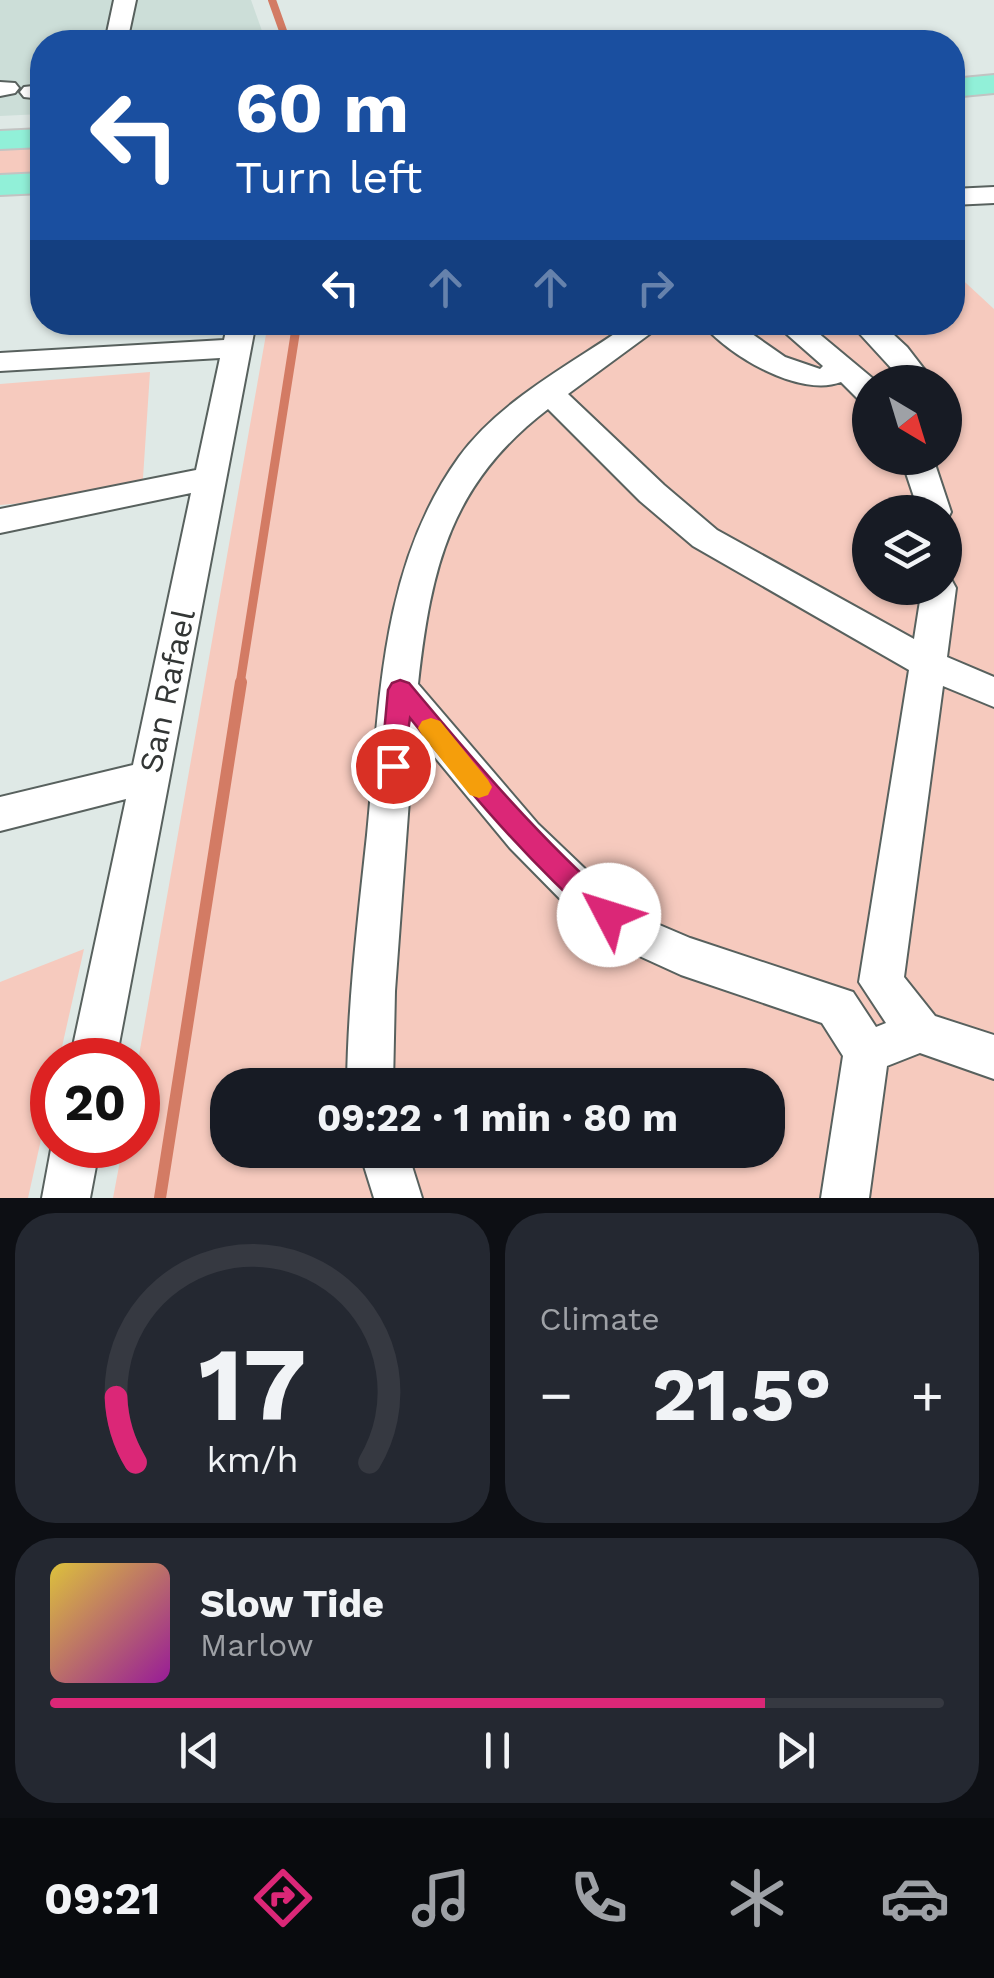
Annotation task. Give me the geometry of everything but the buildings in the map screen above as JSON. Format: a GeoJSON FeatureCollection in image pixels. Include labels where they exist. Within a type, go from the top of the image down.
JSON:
{"type":"FeatureCollection","features":[{"type":"Feature","properties":{"kind":"main road"},"geometry":{"type":"LineString","coordinates":[[965,64],[994,62]]}},
{"type":"Feature","properties":{"kind":"main road"},"geometry":{"type":"LineString","coordinates":[[965,87],[994,84]]}},
{"type":"Feature","properties":{"kind":"main road"},"geometry":{"type":"LineString","coordinates":[[0,140],[30,139]]}},
{"type":"Feature","properties":{"kind":"main road"},"geometry":{"type":"LineString","coordinates":[[0,185],[30,183]]}},
{"type":"Feature","properties":{"kind":"street"},"geometry":{"type":"LineString","coordinates":[[119,30],[125,0]]}},
{"type":"Feature","properties":{"kind":"street"},"geometry":{"type":"LineString","coordinates":[[965,196],[994,195]]}},
{"type":"Feature","properties":{"kind":"street"},"geometry":{"type":"LineString","coordinates":[[0,362],[239,335]]}},
{"type":"Feature","properties":{"kind":"street","name":"San Rafael"},"geometry":{"type":"LineString","coordinates":[[97,1038],[239,335]]}},
{"type":"Feature","properties":{"kind":"street"},"geometry":{"type":"LineString","coordinates":[[371,1068],[374,972],[400,690],[414,590],[439,514],[467,469],[492,440],[634,335]]}},
{"type":"Feature","properties":{"kind":"street"},"geometry":{"type":"LineString","coordinates":[[736,335],[805,379],[830,378],[836,374],[838,363]]}},
{"type":"Feature","properties":{"kind":"street"},"geometry":{"type":"LineString","coordinates":[[803,335],[852,376]]}},
{"type":"Feature","properties":{"kind":"street"},"geometry":{"type":"LineString","coordinates":[[877,335],[907,365]]}},
{"type":"Feature","properties":{"kind":"street"},"geometry":{"type":"LineString","coordinates":[[550,395],[705,538],[930,665],[994,693]]}},
{"type":"Feature","properties":{"kind":"street"},"geometry":{"type":"LineString","coordinates":[[0,521],[211,478]]}},
{"type":"Feature","properties":{"kind":"street"},"geometry":{"type":"LineString","coordinates":[[937,605],[881,982],[920,1032],[994,1057]]}},
{"type":"Feature","properties":{"kind":"street"},"geometry":{"type":"LineString","coordinates":[[400,690],[524,836],[589,900],[628,931],[681,955],[837,1007],[866,1052],[845,1198]]}},
{"type":"Feature","properties":{"kind":"street"},"geometry":{"type":"LineString","coordinates":[[0,814],[150,778]]}},
{"type":"Feature","properties":{"kind":"street"},"geometry":{"type":"LineString","coordinates":[[837,1007],[881,982]]}},
{"type":"Feature","properties":{"kind":"street"},"geometry":{"type":"LineString","coordinates":[[866,1052],[920,1032]]}},
{"type":"Feature","properties":{"kind":"street"},"geometry":{"type":"LineString","coordinates":[[66,1198],[72,1168]]}},
{"type":"Feature","properties":{"kind":"street"},"geometry":{"type":"LineString","coordinates":[[389,1168],[398,1198]]}},
{"type":"Feature","properties":{"kind":"shaded area"},"geometry":{"type":"Polygon","coordinates":[[[0,0],[251,0],[262,30],[30,30],[30,115],[0,116],[0,0]]]}},
{"type":"Feature","properties":{"kind":"shaded area"},"geometry":{"type":"Polygon","coordinates":[[[30,146],[30,176],[0,177],[0,148],[30,146]]]}},
{"type":"Feature","properties":{"kind":"shaded area"},"geometry":{"type":"Polygon","coordinates":[[[965,282],[994,309],[994,1198],[113,1198],[119,1168],[160,1168],[160,1038],[142,1038],[266,335],[965,335],[965,282]]]}},
{"type":"Feature","properties":{"kind":"shaded area"},"geometry":{"type":"Polygon","coordinates":[[[150,372],[142,493],[0,505],[0,384],[150,372]]]}},
{"type":"Feature","properties":{"kind":"shaded area"},"geometry":{"type":"Polygon","coordinates":[[[84,949],[64,1038],[30,1038],[30,1168],[35,1168],[28,1198],[0,1198],[0,982],[84,949]]]}},
{"type":"Feature","properties":{"kind":"waterway"},"geometry":{"type":"LineString","coordinates":[[272,0],[283,30]]}},
{"type":"Feature","properties":{"kind":"waterway"},"geometry":{"type":"LineString","coordinates":[[240,684],[295,335]]}},
{"type":"Feature","properties":{"kind":"waterway"},"geometry":{"type":"LineString","coordinates":[[160,1198],[241,682]]}},
{"type":"Feature","properties":{"kind":"slow traffic"},"geometry":{"type":"LineString","coordinates":[[431,728],[479,787]]}},
{"type":"Feature","properties":{"kind":"route"},"geometry":{"type":"LineString","coordinates":[[393,766],[400,690],[502,814],[554,868],[609,915]]}}]}
